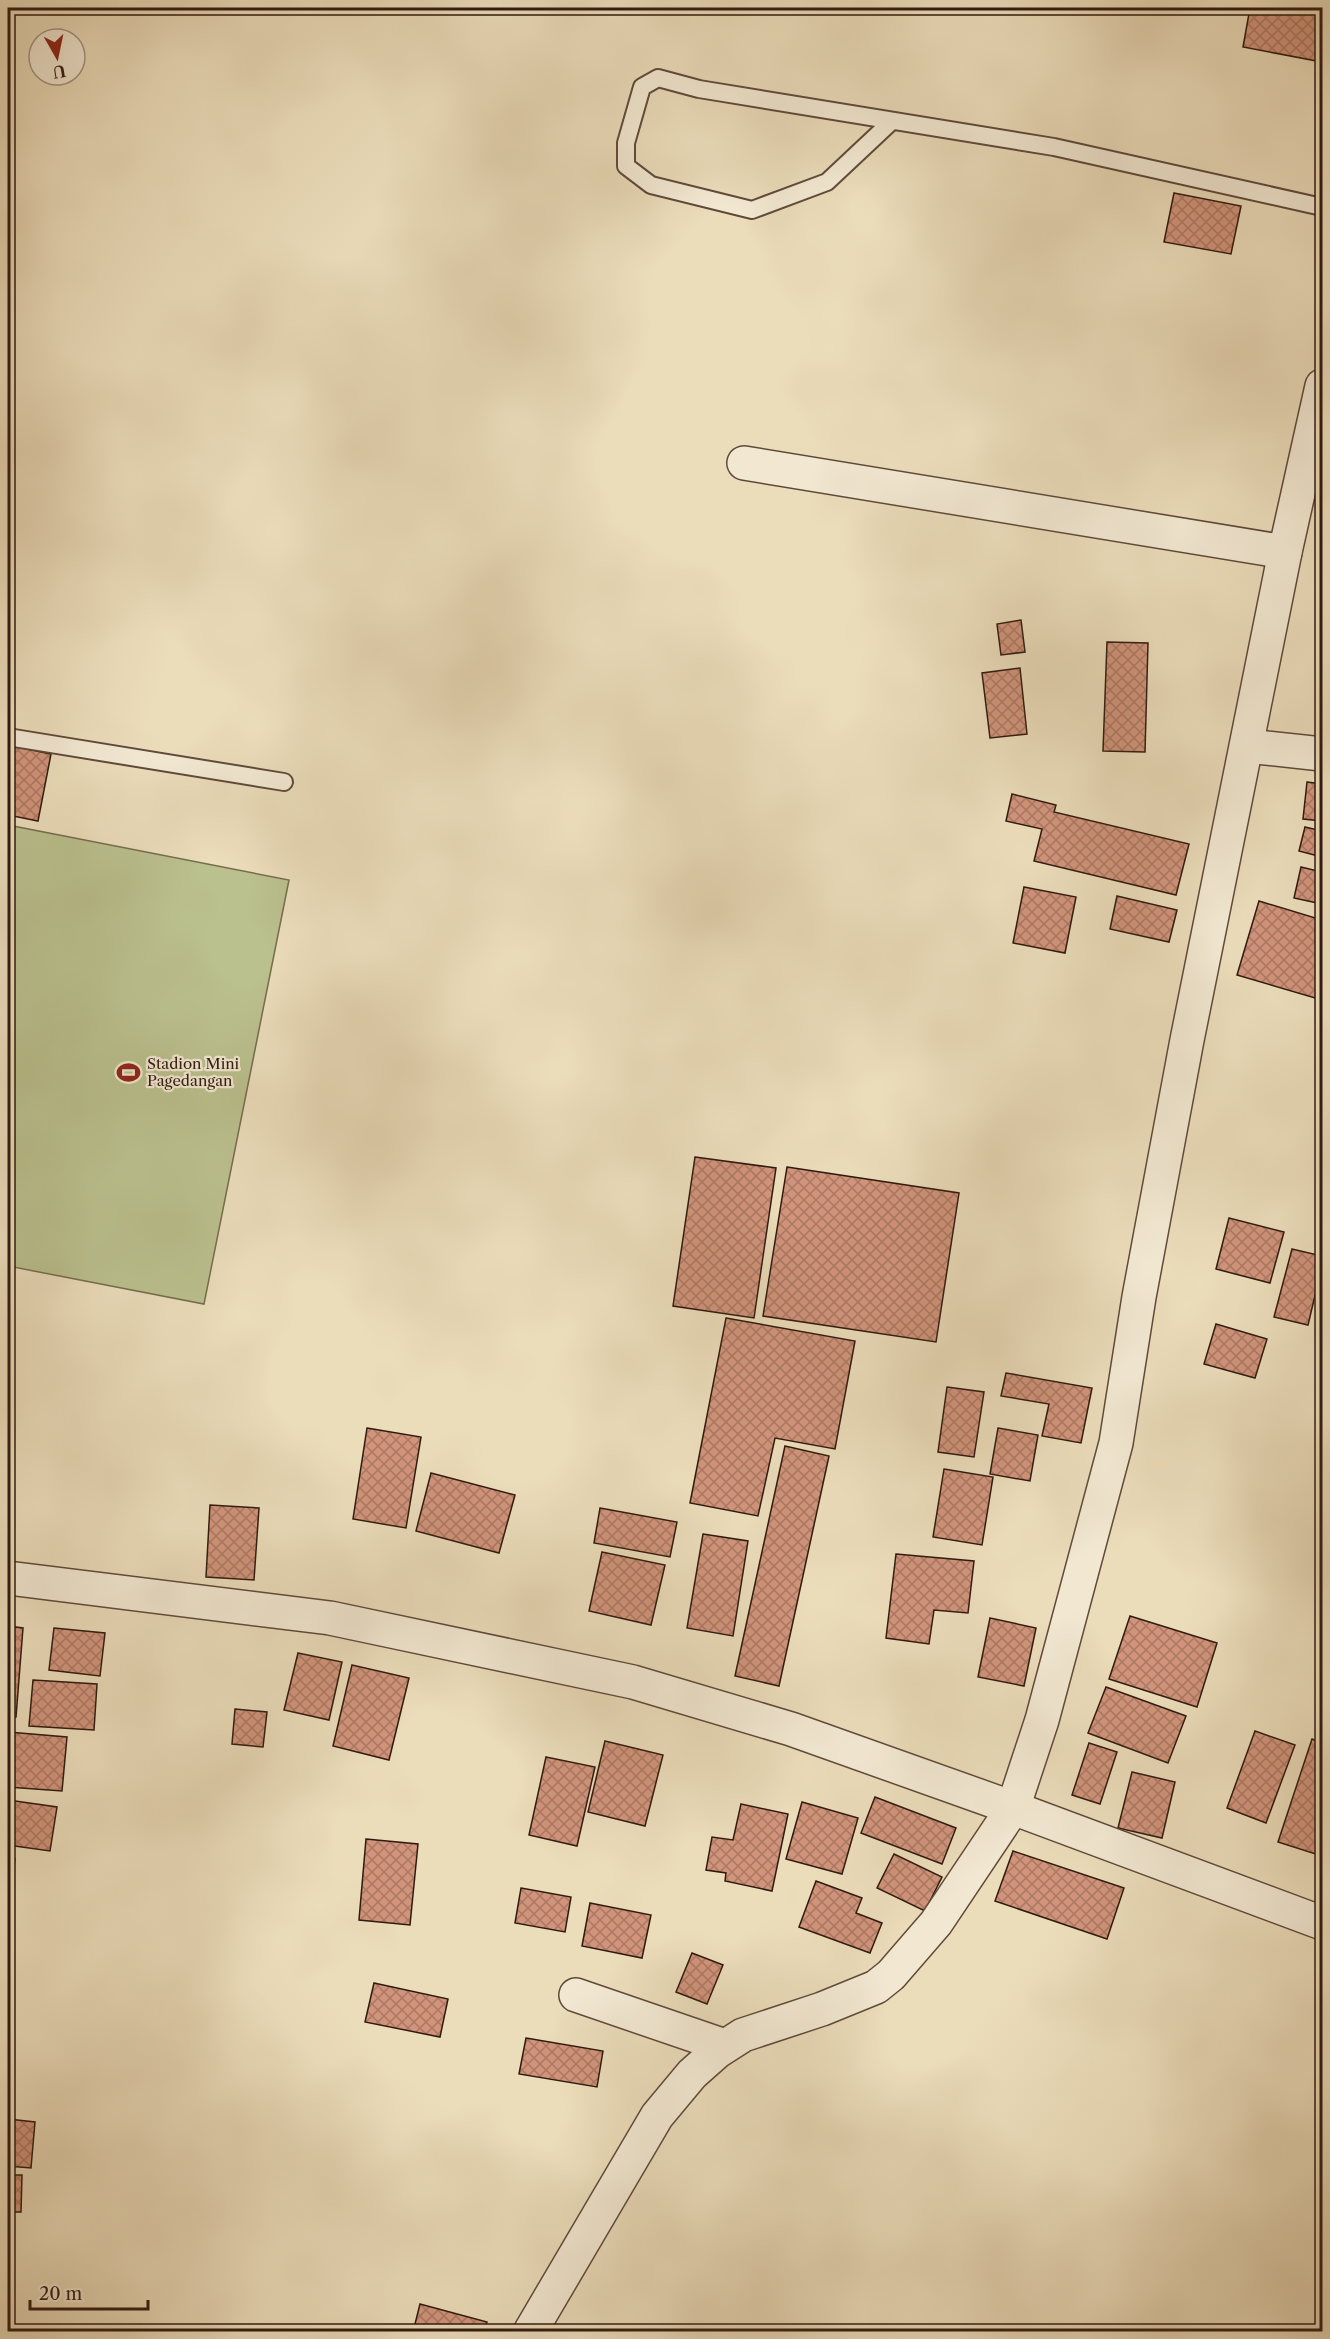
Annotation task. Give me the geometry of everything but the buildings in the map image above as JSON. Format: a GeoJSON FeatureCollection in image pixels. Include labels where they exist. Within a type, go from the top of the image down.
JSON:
{"type":"FeatureCollection","features":[{"type":"Feature","properties":{"kind":"street"},"geometry":{"type":"LineString","coordinates":[[530,2331],[657,2116],[692,2074],[725,2046],[743,2035],[822,2009],[876,1987],[891,1975],[936,1923],[1013,1808],[1042,1720],[1116,1443],[1139,1298],[1186,1040],[1285,552],[1323,387]]}},
{"type":"Feature","properties":{"kind":"street"},"geometry":{"type":"LineString","coordinates":[[744,463],[1285,552]]}},
{"type":"Feature","properties":{"kind":"street"},"geometry":{"type":"LineString","coordinates":[[1247,747],[1323,754]]}},
{"type":"Feature","properties":{"kind":"street"},"geometry":{"type":"LineString","coordinates":[[8,1578],[330,1618],[633,1682],[791,1729],[1013,1808],[1323,1923]]}},
{"type":"Feature","properties":{"kind":"street"},"geometry":{"type":"LineString","coordinates":[[576,1995],[725,2046]]}},
{"type":"Feature","properties":{"kind":"lane"},"geometry":{"type":"LineString","coordinates":[[892,121],[827,182],[752,210],[651,185],[626,166],[626,144],[642,87],[658,78],[699,89],[1054,147],[1323,207]]}},
{"type":"Feature","properties":{"kind":"lane"},"geometry":{"type":"LineString","coordinates":[[8,737],[284,782]]}},
{"type":"Feature","properties":{"kind":"green space","name":"Stadion Mini Pagedangan"},"geometry":{"type":"Polygon","coordinates":[[[8,825],[289,880],[204,1304],[8,1266],[8,825]]]}},
{"type":"Feature","properties":{"kind":"place","name":"Stadion Mini Pagedangan"},"geometry":{"type":"Point","coordinates":[129,1073]}}]}
